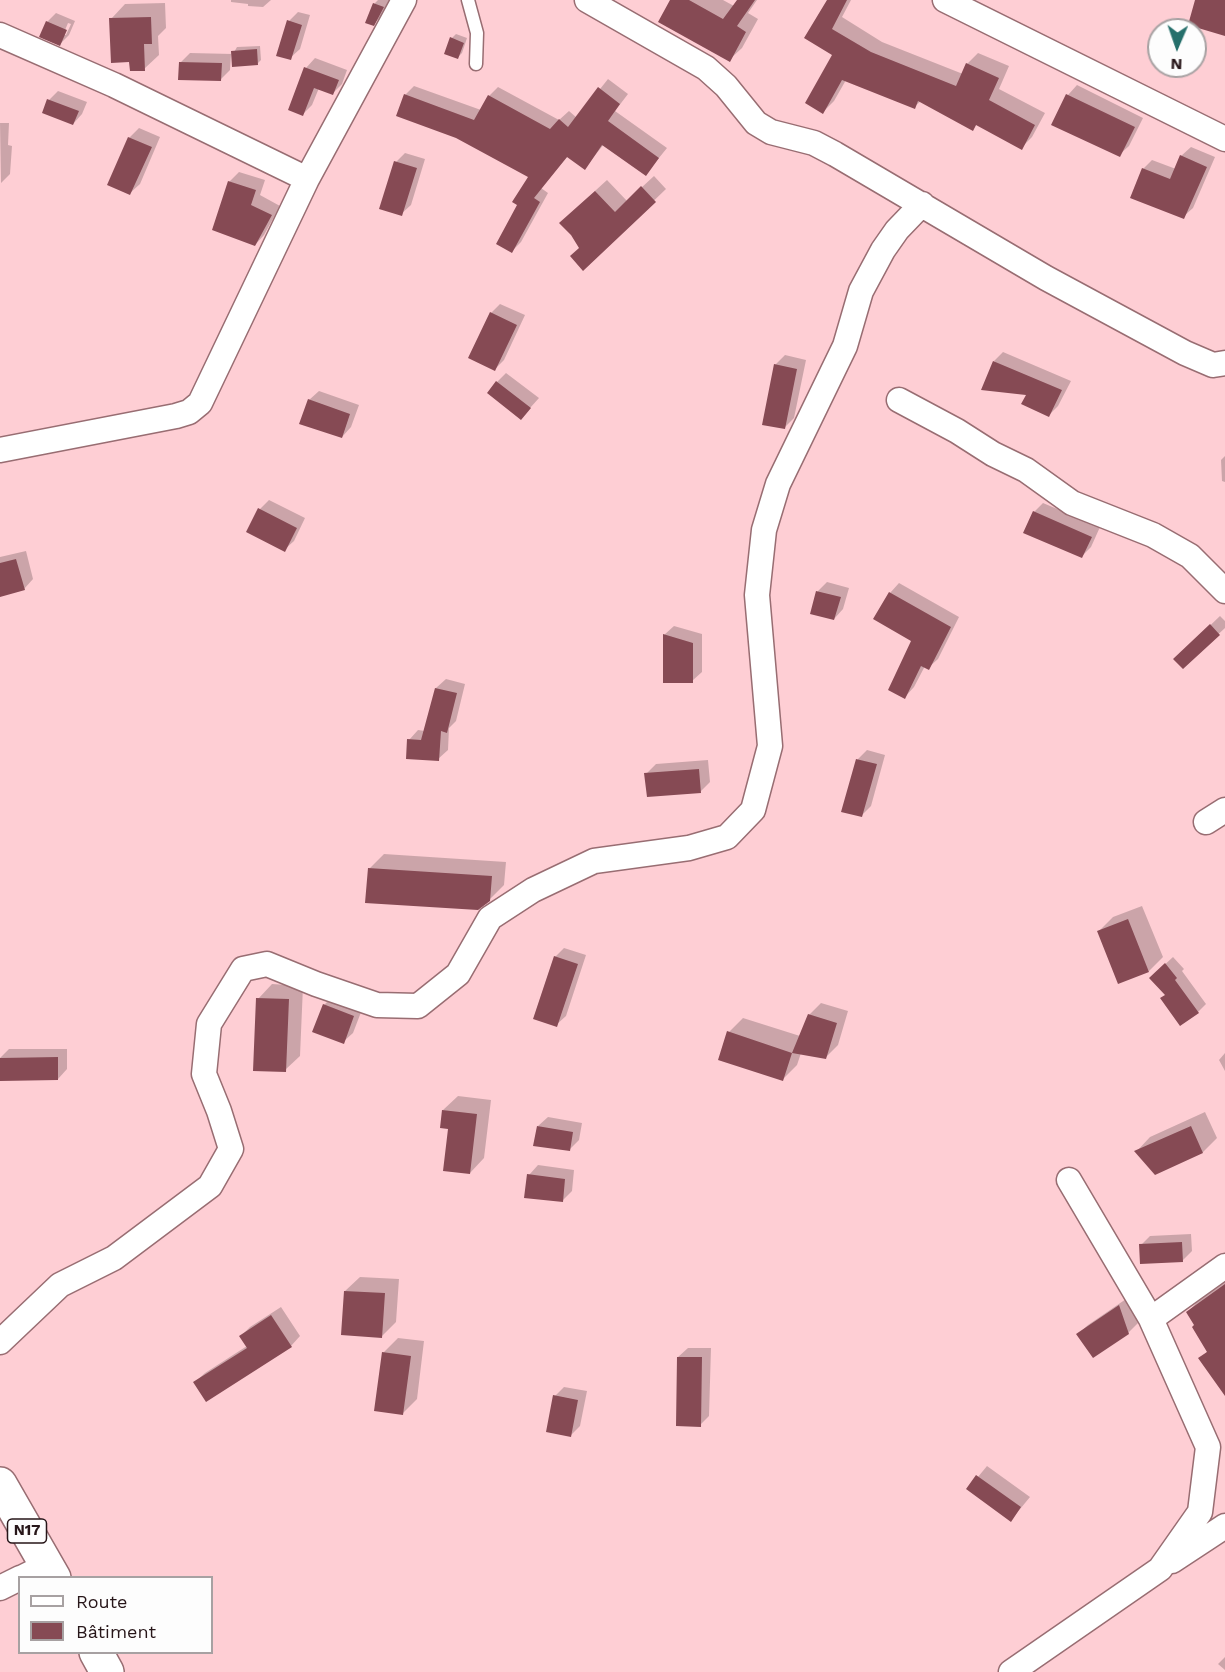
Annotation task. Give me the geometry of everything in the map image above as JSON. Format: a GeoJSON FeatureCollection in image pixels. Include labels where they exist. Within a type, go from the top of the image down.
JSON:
{"type":"FeatureCollection","features":[{"type":"Feature","properties":{"kind":"main road","name":"N17"},"geometry":{"type":"LineString","coordinates":[[0,1484],[35,1575]]}},
{"type":"Feature","properties":{"kind":"main road"},"geometry":{"type":"LineString","coordinates":[[97,1654],[107,1672]]}},
{"type":"Feature","properties":{"kind":"street"},"geometry":{"type":"LineString","coordinates":[[0,450],[176,416],[189,412],[200,403],[307,178],[404,0]]}},
{"type":"Feature","properties":{"kind":"street"},"geometry":{"type":"LineString","coordinates":[[587,0],[706,68],[726,86],[756,123],[771,132],[814,143],[854,164],[1046,278],[1185,353],[1214,365],[1225,363]]}},
{"type":"Feature","properties":{"kind":"street"},"geometry":{"type":"LineString","coordinates":[[945,0],[1225,139]]}},
{"type":"Feature","properties":{"kind":"street"},"geometry":{"type":"LineString","coordinates":[[0,35],[114,85],[307,178]]}},
{"type":"Feature","properties":{"kind":"street"},"geometry":{"type":"LineString","coordinates":[[0,1342],[60,1285],[114,1258],[210,1185],[231,1149],[204,1074],[209,1024],[243,969],[267,964],[377,1005],[418,1006],[458,974],[490,918],[533,890],[594,861],[689,848],[727,837],[753,810],[770,746],[757,595],[764,530],[778,484],[844,346],[861,291],[883,250],[897,230],[922,204]]}},
{"type":"Feature","properties":{"kind":"street"},"geometry":{"type":"LineString","coordinates":[[898,400],[1026,470],[1072,502],[1153,535],[1190,556],[1225,591]]}},
{"type":"Feature","properties":{"kind":"street"},"geometry":{"type":"LineString","coordinates":[[1069,1180],[1151,1319],[1208,1448],[1200,1512],[1160,1569]]}},
{"type":"Feature","properties":{"kind":"street"},"geometry":{"type":"LineString","coordinates":[[1151,1319],[1225,1266]]}},
{"type":"Feature","properties":{"kind":"street"},"geometry":{"type":"LineString","coordinates":[[1011,1672],[1225,1526]]}},
{"type":"Feature","properties":{"kind":"street"},"geometry":{"type":"LineString","coordinates":[[0,1588],[18,1581]]}},
{"type":"Feature","properties":{"kind":"lane"},"geometry":{"type":"LineString","coordinates":[[468,0],[477,33],[476,64]]}},
{"type":"Feature","properties":{"kind":"building"},"geometry":{"type":"Polygon","coordinates":[[[670,0],[689,0],[723,19],[737,0],[755,0],[737,26],[746,32],[730,62],[658,22],[670,0]]]}},
{"type":"Feature","properties":{"kind":"building"},"geometry":{"type":"Polygon","coordinates":[[[827,0],[847,0],[832,29],[871,52],[956,86],[966,63],[999,78],[989,100],[1035,125],[1022,150],[976,125],[973,131],[918,101],[915,109],[842,80],[823,114],[805,103],[832,55],[804,38],[827,0]]]}},
{"type":"Feature","properties":{"kind":"building"},"geometry":{"type":"Polygon","coordinates":[[[1195,0],[1225,0],[1225,36],[1207,31],[1207,18],[1190,18],[1195,0]]]}},
{"type":"Feature","properties":{"kind":"building"},"geometry":{"type":"Polygon","coordinates":[[[373,3],[384,7],[374,26],[365,23],[373,3]]]}},
{"type":"Feature","properties":{"kind":"building"},"geometry":{"type":"Polygon","coordinates":[[[151,17],[152,44],[144,44],[145,71],[130,71],[129,62],[111,63],[109,18],[151,17]]]}},
{"type":"Feature","properties":{"kind":"building"},"geometry":{"type":"Polygon","coordinates":[[[287,20],[302,25],[291,60],[276,56],[287,20]]]}},
{"type":"Feature","properties":{"kind":"building"},"geometry":{"type":"Polygon","coordinates":[[[46,21],[67,30],[60,46],[39,37],[46,21]]]}},
{"type":"Feature","properties":{"kind":"building"},"geometry":{"type":"Polygon","coordinates":[[[450,37],[464,43],[458,59],[444,54],[450,37]]]}},
{"type":"Feature","properties":{"kind":"building"},"geometry":{"type":"Polygon","coordinates":[[[257,49],[258,65],[232,67],[231,51],[257,49]]]}},
{"type":"Feature","properties":{"kind":"building"},"geometry":{"type":"Polygon","coordinates":[[[179,62],[222,63],[221,81],[178,80],[179,62]]]}},
{"type":"Feature","properties":{"kind":"building"},"geometry":{"type":"Polygon","coordinates":[[[304,67],[339,80],[333,95],[314,88],[303,116],[288,110],[304,67]]]}},
{"type":"Feature","properties":{"kind":"building"},"geometry":{"type":"Polygon","coordinates":[[[598,87],[620,104],[608,121],[659,158],[646,176],[602,145],[585,170],[567,157],[534,198],[540,202],[512,253],[496,244],[517,205],[512,202],[528,177],[456,138],[396,116],[404,94],[474,120],[488,95],[550,129],[559,119],[568,127],[598,87]]]}},
{"type":"Feature","properties":{"kind":"building"},"geometry":{"type":"Polygon","coordinates":[[[1066,94],[1135,127],[1120,157],[1051,125],[1066,94]]]}},
{"type":"Feature","properties":{"kind":"building"},"geometry":{"type":"Polygon","coordinates":[[[47,99],[79,111],[73,125],[42,113],[47,99]]]}},
{"type":"Feature","properties":{"kind":"building"},"geometry":{"type":"Polygon","coordinates":[[[128,137],[152,147],[130,195],[107,185],[128,137]]]}},
{"type":"Feature","properties":{"kind":"building"},"geometry":{"type":"Polygon","coordinates":[[[1180,155],[1207,167],[1184,219],[1130,198],[1142,168],[1170,179],[1180,155]]]}},
{"type":"Feature","properties":{"kind":"building"},"geometry":{"type":"Polygon","coordinates":[[[394,161],[417,168],[402,216],[379,209],[394,161]]]}},
{"type":"Feature","properties":{"kind":"building"},"geometry":{"type":"Polygon","coordinates":[[[228,181],[256,190],[251,205],[272,215],[255,246],[212,230],[228,181]]]}},
{"type":"Feature","properties":{"kind":"building"},"geometry":{"type":"Polygon","coordinates":[[[641,186],[656,202],[583,271],[570,256],[579,248],[571,235],[559,223],[595,191],[615,212],[641,186]]]}},
{"type":"Feature","properties":{"kind":"building"},"geometry":{"type":"Polygon","coordinates":[[[490,312],[517,325],[495,371],[468,358],[490,312]]]}},
{"type":"Feature","properties":{"kind":"building"},"geometry":{"type":"Polygon","coordinates":[[[993,361],[1062,390],[1049,417],[1021,404],[1026,395],[981,390],[993,361]]]}},
{"type":"Feature","properties":{"kind":"building"},"geometry":{"type":"Polygon","coordinates":[[[774,364],[797,369],[785,429],[762,425],[774,364]]]}},
{"type":"Feature","properties":{"kind":"building"},"geometry":{"type":"Polygon","coordinates":[[[496,381],[531,408],[521,420],[487,393],[496,381]]]}},
{"type":"Feature","properties":{"kind":"building"},"geometry":{"type":"Polygon","coordinates":[[[308,399],[350,414],[342,438],[299,424],[308,399]]]}},
{"type":"Feature","properties":{"kind":"building"},"geometry":{"type":"Polygon","coordinates":[[[258,508],[297,528],[285,552],[246,532],[258,508]]]}},
{"type":"Feature","properties":{"kind":"building"},"geometry":{"type":"Polygon","coordinates":[[[1033,511],[1092,537],[1082,558],[1023,533],[1033,511]]]}},
{"type":"Feature","properties":{"kind":"building"},"geometry":{"type":"Polygon","coordinates":[[[16,559],[25,590],[0,597],[0,563],[16,559]]]}},
{"type":"Feature","properties":{"kind":"building"},"geometry":{"type":"Polygon","coordinates":[[[816,591],[841,597],[834,620],[810,614],[816,591]]]}},
{"type":"Feature","properties":{"kind":"building"},"geometry":{"type":"Polygon","coordinates":[[[889,592],[951,627],[929,670],[921,666],[905,699],[888,690],[911,641],[873,619],[889,592]]]}},
{"type":"Feature","properties":{"kind":"building"},"geometry":{"type":"Polygon","coordinates":[[[1210,624],[1220,635],[1183,669],[1173,659],[1210,624]]]}},
{"type":"Feature","properties":{"kind":"building"},"geometry":{"type":"Polygon","coordinates":[[[663,634],[693,643],[693,683],[663,683],[663,634]]]}},
{"type":"Feature","properties":{"kind":"building"},"geometry":{"type":"Polygon","coordinates":[[[435,688],[457,693],[447,733],[441,731],[439,761],[406,759],[407,739],[421,740],[435,688]]]}},
{"type":"Feature","properties":{"kind":"building"},"geometry":{"type":"Polygon","coordinates":[[[856,759],[877,764],[862,817],[841,812],[856,759]]]}},
{"type":"Feature","properties":{"kind":"building"},"geometry":{"type":"Polygon","coordinates":[[[699,769],[701,793],[647,797],[644,773],[699,769]]]}},
{"type":"Feature","properties":{"kind":"building"},"geometry":{"type":"Polygon","coordinates":[[[368,868],[492,876],[490,901],[478,910],[365,903],[368,868]]]}},
{"type":"Feature","properties":{"kind":"building"},"geometry":{"type":"Polygon","coordinates":[[[1128,919],[1149,972],[1118,984],[1097,931],[1128,919]]]}},
{"type":"Feature","properties":{"kind":"building"},"geometry":{"type":"Polygon","coordinates":[[[554,956],[578,964],[557,1027],[533,1019],[554,956]]]}},
{"type":"Feature","properties":{"kind":"building"},"geometry":{"type":"Polygon","coordinates":[[[1165,963],[1199,1013],[1180,1026],[1160,998],[1165,995],[1149,978],[1165,963]]]}},
{"type":"Feature","properties":{"kind":"building"},"geometry":{"type":"Polygon","coordinates":[[[256,998],[289,999],[286,1072],[253,1071],[256,998]]]}},
{"type":"Feature","properties":{"kind":"building"},"geometry":{"type":"Polygon","coordinates":[[[323,1004],[354,1016],[344,1044],[312,1032],[323,1004]]]}},
{"type":"Feature","properties":{"kind":"building"},"geometry":{"type":"Polygon","coordinates":[[[808,1014],[837,1023],[826,1059],[792,1053],[808,1014]]]}},
{"type":"Feature","properties":{"kind":"building"},"geometry":{"type":"Polygon","coordinates":[[[727,1031],[792,1053],[783,1081],[718,1060],[727,1031]]]}},
{"type":"Feature","properties":{"kind":"building"},"geometry":{"type":"Polygon","coordinates":[[[58,1057],[58,1080],[0,1081],[0,1058],[58,1057]]]}},
{"type":"Feature","properties":{"kind":"building"},"geometry":{"type":"Polygon","coordinates":[[[442,1110],[477,1114],[470,1174],[443,1171],[448,1129],[440,1128],[442,1110]]]}},
{"type":"Feature","properties":{"kind":"building"},"geometry":{"type":"Polygon","coordinates":[[[537,1126],[573,1132],[570,1151],[533,1146],[537,1126]]]}},
{"type":"Feature","properties":{"kind":"building"},"geometry":{"type":"Polygon","coordinates":[[[1191,1126],[1203,1153],[1155,1175],[1134,1151],[1191,1126]]]}},
{"type":"Feature","properties":{"kind":"building"},"geometry":{"type":"Polygon","coordinates":[[[527,1174],[565,1179],[563,1202],[524,1198],[527,1174]]]}},
{"type":"Feature","properties":{"kind":"building"},"geometry":{"type":"Polygon","coordinates":[[[1182,1242],[1183,1262],[1140,1264],[1139,1244],[1182,1242]]]}},
{"type":"Feature","properties":{"kind":"building"},"geometry":{"type":"Polygon","coordinates":[[[1225,1284],[1225,1396],[1198,1358],[1207,1352],[1186,1312],[1225,1284]]]}},
{"type":"Feature","properties":{"kind":"building"},"geometry":{"type":"Polygon","coordinates":[[[344,1291],[385,1293],[382,1338],[341,1335],[344,1291]]]}},
{"type":"Feature","properties":{"kind":"building"},"geometry":{"type":"Polygon","coordinates":[[[1119,1305],[1129,1334],[1093,1358],[1076,1334],[1119,1305]]]}},
{"type":"Feature","properties":{"kind":"building"},"geometry":{"type":"Polygon","coordinates":[[[271,1315],[292,1347],[206,1402],[193,1382],[247,1348],[239,1336],[271,1315]]]}},
{"type":"Feature","properties":{"kind":"building"},"geometry":{"type":"Polygon","coordinates":[[[382,1352],[411,1356],[403,1415],[374,1411],[382,1352]]]}},
{"type":"Feature","properties":{"kind":"building"},"geometry":{"type":"Polygon","coordinates":[[[677,1357],[702,1357],[701,1427],[676,1426],[677,1357]]]}},
{"type":"Feature","properties":{"kind":"building"},"geometry":{"type":"Polygon","coordinates":[[[553,1395],[578,1400],[571,1437],[546,1432],[553,1395]]]}},
{"type":"Feature","properties":{"kind":"building"},"geometry":{"type":"Polygon","coordinates":[[[976,1475],[1021,1507],[1011,1522],[966,1489],[976,1475]]]}}]}
